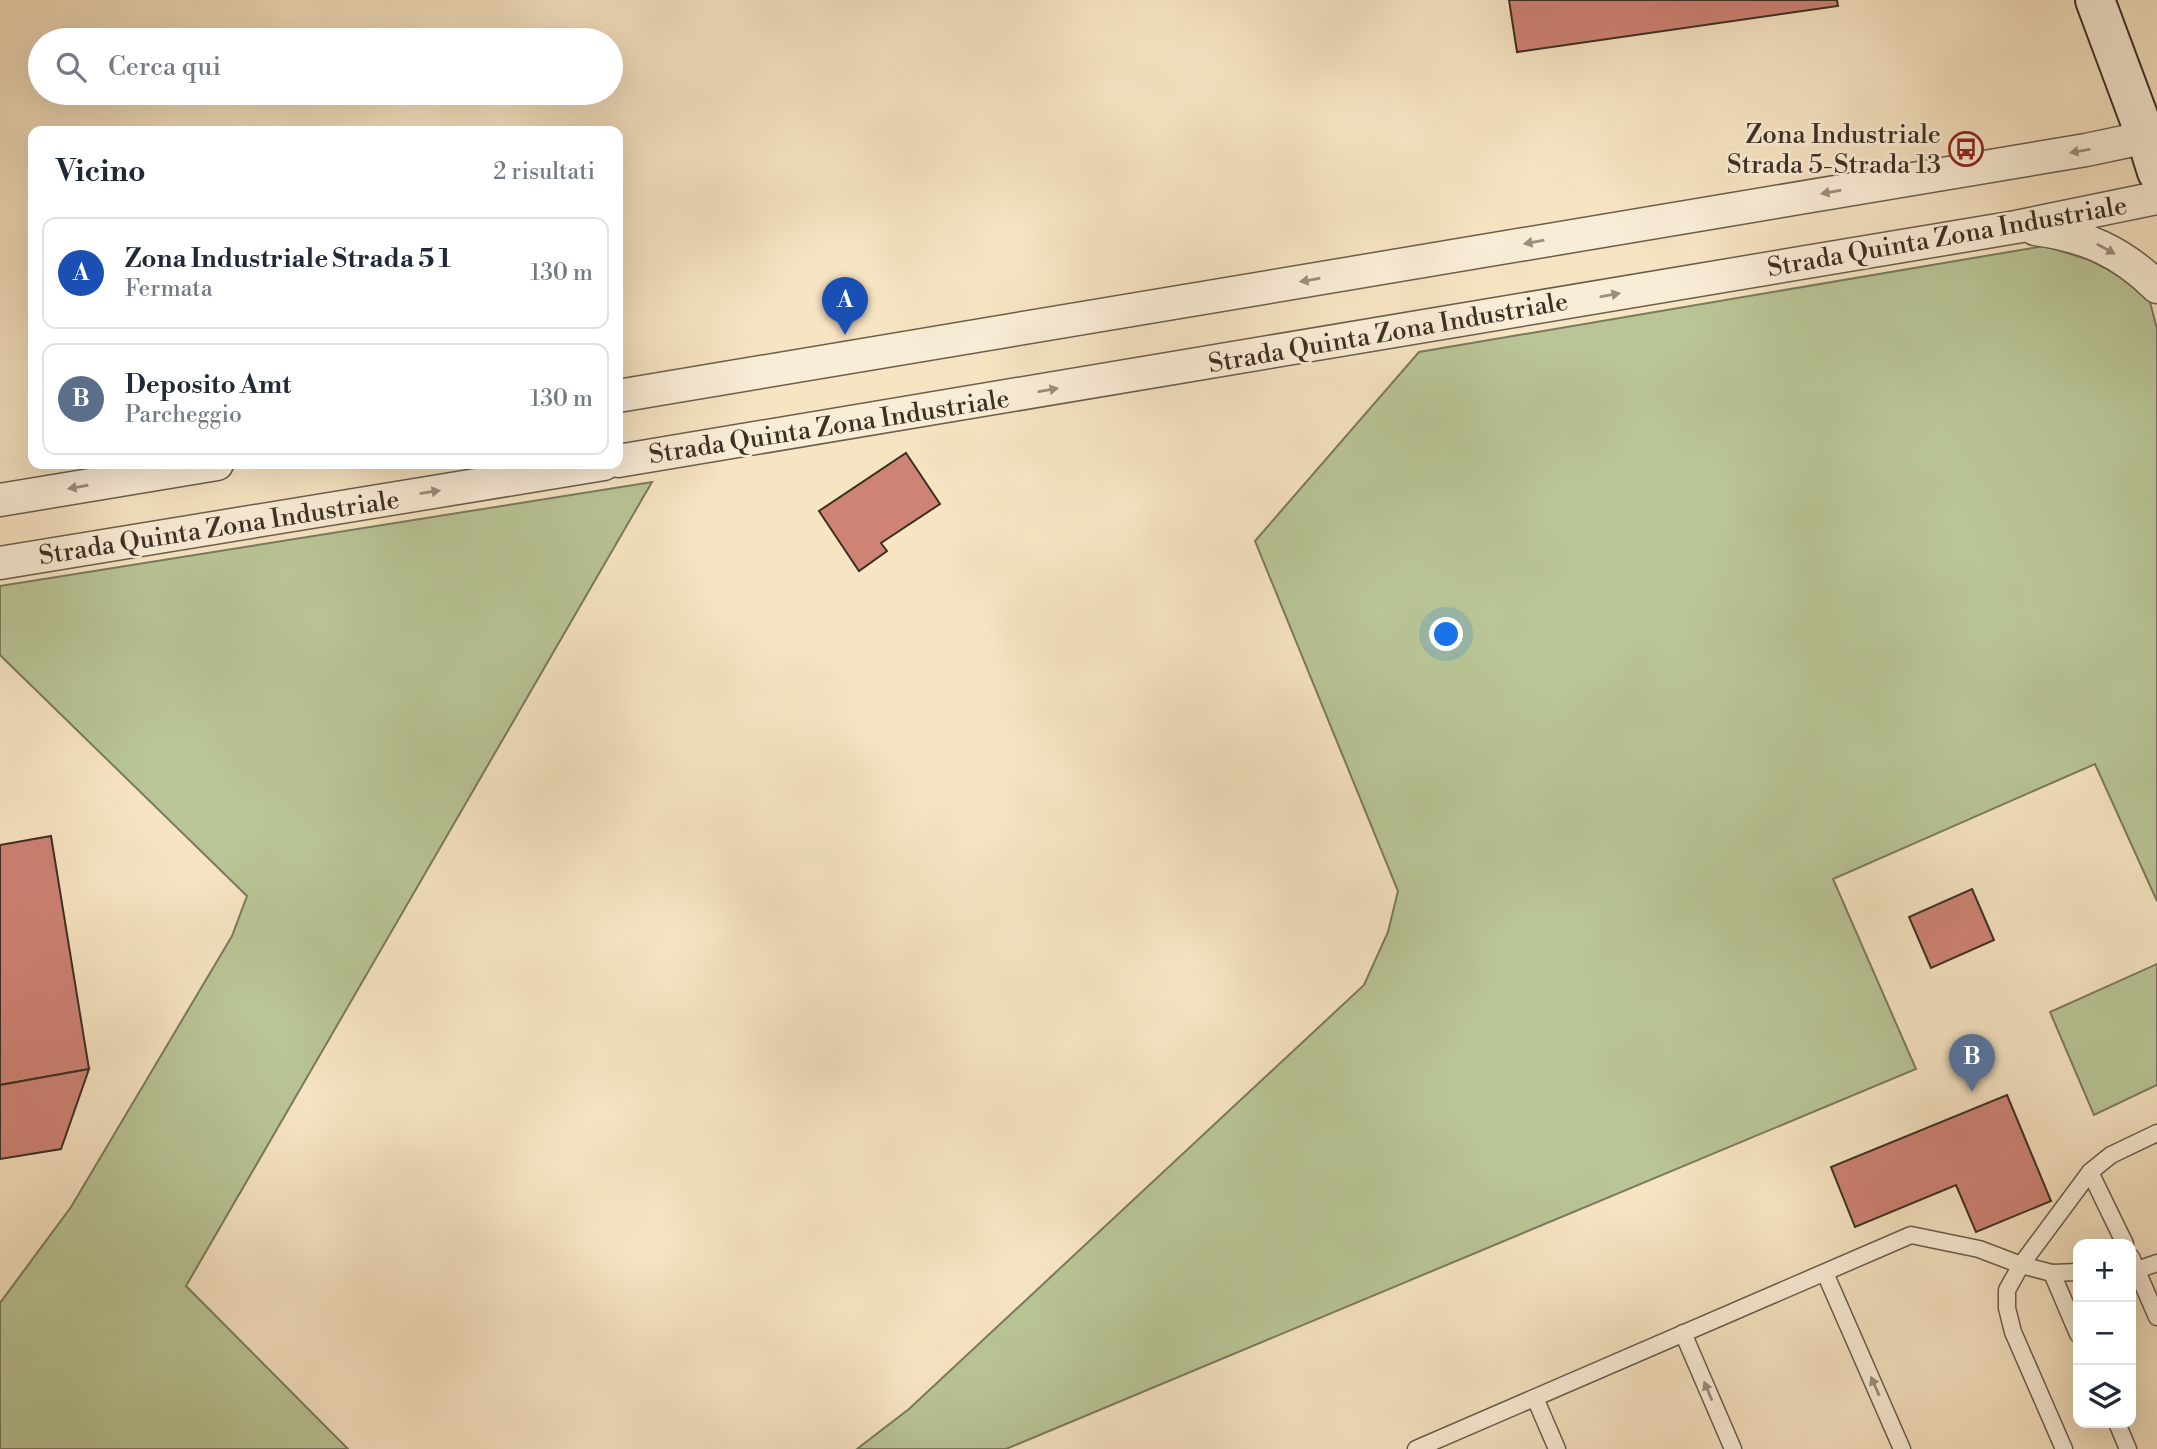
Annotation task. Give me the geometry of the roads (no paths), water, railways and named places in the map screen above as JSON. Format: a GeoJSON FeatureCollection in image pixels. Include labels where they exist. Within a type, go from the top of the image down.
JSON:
{"type":"FeatureCollection","features":[{"type":"Feature","properties":{"kind":"main road"},"geometry":{"type":"LineString","coordinates":[[2095,0],[2153,148]]}},
{"type":"Feature","properties":{"kind":"street"},"geometry":{"type":"LineString","coordinates":[[623,395],[2086,150],[2153,148]]}},
{"type":"Feature","properties":{"kind":"street","name":"Strada Quinta Zona Industriale"},"geometry":{"type":"LineString","coordinates":[[623,460],[2017,227],[2157,198]]}},
{"type":"Feature","properties":{"kind":"street"},"geometry":{"type":"LineString","coordinates":[[2017,227],[2073,236],[2097,244],[2119,257],[2157,287]]}},
{"type":"Feature","properties":{"kind":"street"},"geometry":{"type":"LineString","coordinates":[[0,500],[188,469]]}},
{"type":"Feature","properties":{"kind":"street","name":"Strada Quinta Zona Industriale"},"geometry":{"type":"LineString","coordinates":[[0,563],[573,469]]}},
{"type":"Feature","properties":{"kind":"lane"},"geometry":{"type":"LineString","coordinates":[[2064,1449],[2013,1332],[2007,1308],[2007,1290],[2021,1265],[2090,1172],[2111,1154],[2157,1133]]}},
{"type":"Feature","properties":{"kind":"lane"},"geometry":{"type":"LineString","coordinates":[[2090,1172],[2123,1239]]}},
{"type":"Feature","properties":{"kind":"lane"},"geometry":{"type":"LineString","coordinates":[[1416,1449],[1911,1235],[1979,1250],[2052,1273],[2073,1272]]}},
{"type":"Feature","properties":{"kind":"lane"},"geometry":{"type":"LineString","coordinates":[[2136,1266],[2157,1263]]}},
{"type":"Feature","properties":{"kind":"lane"},"geometry":{"type":"LineString","coordinates":[[2136,1272],[2157,1317]]}},
{"type":"Feature","properties":{"kind":"lane"},"geometry":{"type":"LineString","coordinates":[[1825,1273],[1902,1449]]}},
{"type":"Feature","properties":{"kind":"lane"},"geometry":{"type":"LineString","coordinates":[[2052,1273],[2073,1322]]}},
{"type":"Feature","properties":{"kind":"lane"},"geometry":{"type":"LineString","coordinates":[[1683,1333],[1733,1449]]}},
{"type":"Feature","properties":{"kind":"lane"},"geometry":{"type":"LineString","coordinates":[[1535,1398],[1557,1449]]}},
{"type":"Feature","properties":{"kind":"lane"},"geometry":{"type":"LineString","coordinates":[[2119,1428],[2128,1449]]}},
{"type":"Feature","properties":{"kind":"place","name":"Zona Industriale Strada 5-Strada 13"},"geometry":{"type":"Point","coordinates":[1966,149]}},
{"type":"Feature","properties":{"kind":"place","name":"Zona Industriale Strada 5 1"},"geometry":{"type":"Point","coordinates":[845,335]}},
{"type":"Feature","properties":{"kind":"place","name":"Deposito Amt"},"geometry":{"type":"Point","coordinates":[1972,1092]}}]}
